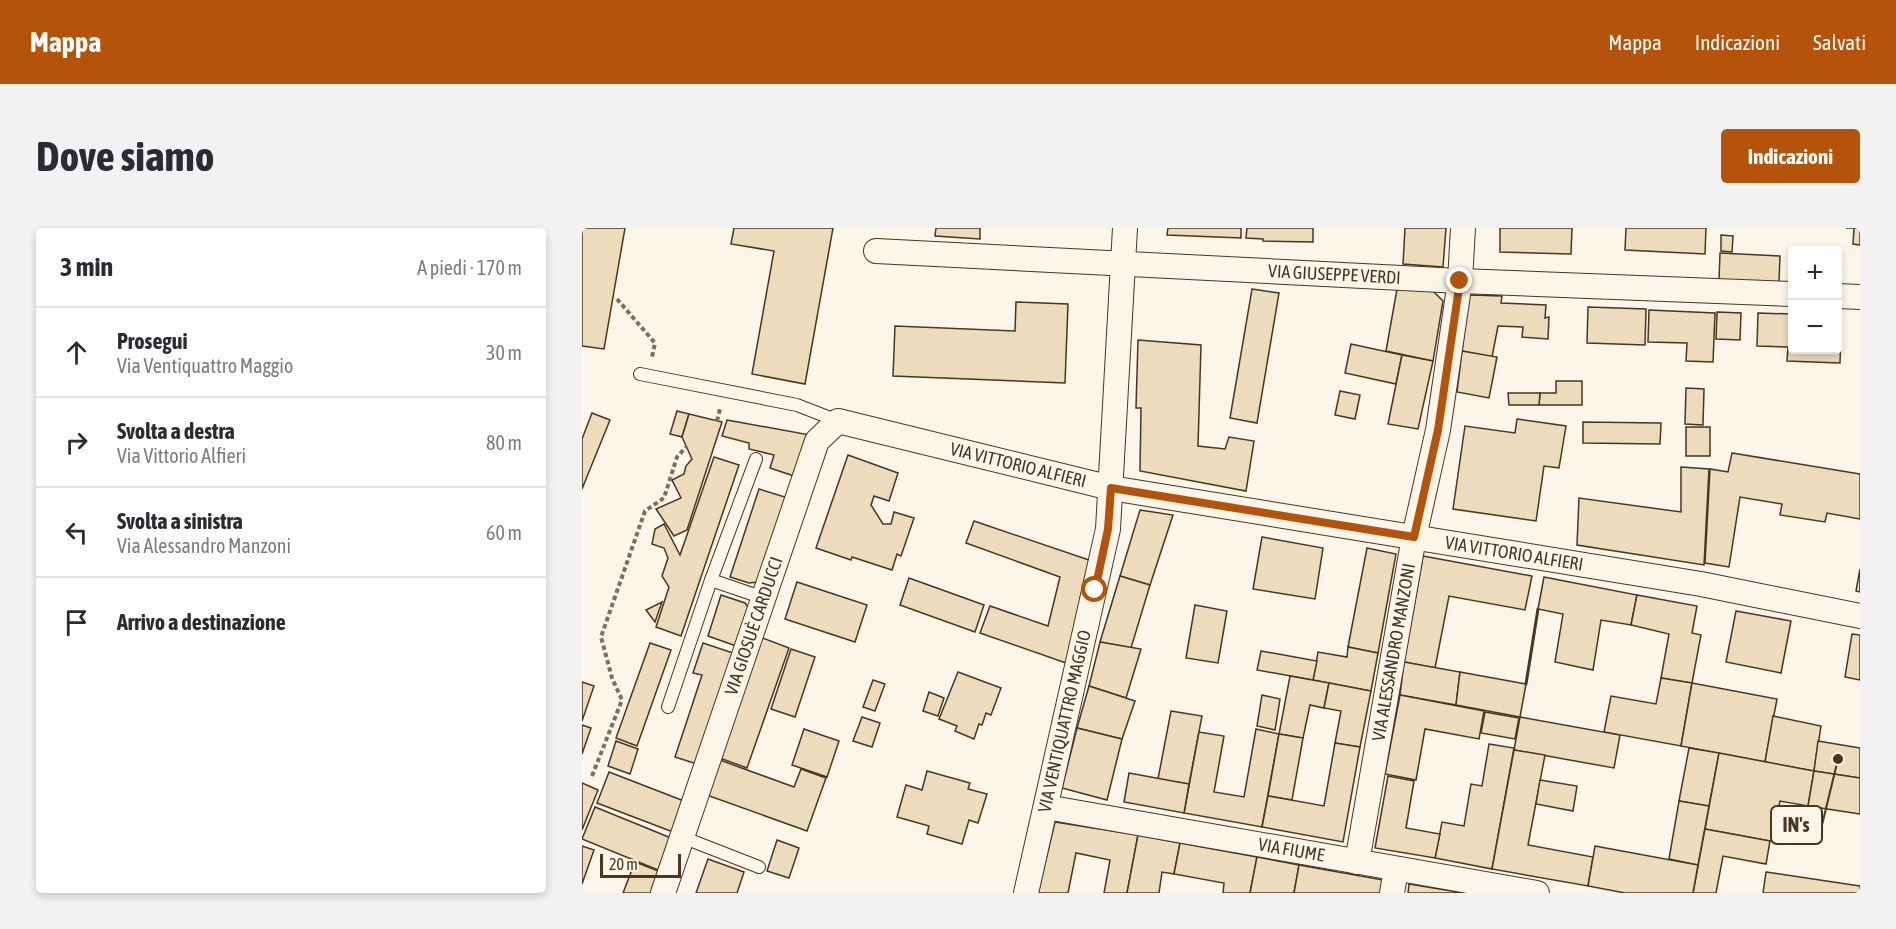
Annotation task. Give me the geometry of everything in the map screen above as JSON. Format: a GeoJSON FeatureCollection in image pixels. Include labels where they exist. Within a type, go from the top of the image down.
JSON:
{"type":"FeatureCollection","features":[{"type":"Feature","properties":{"kind":"street","name":"VIA VENTIQUATTRO MAGGIO"},"geometry":{"type":"LineString","coordinates":[[1026,893],[1108,529],[1125,228]]}},
{"type":"Feature","properties":{"kind":"street","name":"VIA ALESSANDRO MANZONI"},"geometry":{"type":"LineString","coordinates":[[1357,862],[1414,537],[1438,430],[1460,281],[1462,228]]}},
{"type":"Feature","properties":{"kind":"street","name":"VIA GIUSEPPE VERDI"},"geometry":{"type":"LineString","coordinates":[[876,251],[1460,281],[1788,294]]}},
{"type":"Feature","properties":{"kind":"street"},"geometry":{"type":"LineString","coordinates":[[1842,296],[1860,297]]}},
{"type":"Feature","properties":{"kind":"street","name":"VIA VITTORIO ALFIERI"},"geometry":{"type":"LineString","coordinates":[[838,421],[1111,488],[1701,584],[1860,616]]}},
{"type":"Feature","properties":{"kind":"street","name":"VIA GIOSUÈ CARDUCCI"},"geometry":{"type":"LineString","coordinates":[[663,893],[817,441],[838,421]]}},
{"type":"Feature","properties":{"kind":"street","name":"VIA FIUME"},"geometry":{"type":"LineString","coordinates":[[1046,807],[1537,893]]}},
{"type":"Feature","properties":{"kind":"street"},"geometry":{"type":"LineString","coordinates":[[1392,893],[1396,869]]}},
{"type":"Feature","properties":{"kind":"lane","name":"VIA VITTORIO ALFIERI"},"geometry":{"type":"LineString","coordinates":[[644,375],[797,405],[838,421]]}},
{"type":"Feature","properties":{"kind":"lane"},"geometry":{"type":"LineString","coordinates":[[668,707],[711,580],[756,459]]}},
{"type":"Feature","properties":{"kind":"lane"},"geometry":{"type":"LineString","coordinates":[[711,580],[764,598]]}},
{"type":"Feature","properties":{"kind":"lane"},"geometry":{"type":"LineString","coordinates":[[682,837],[759,867]]}},
{"type":"Feature","properties":{"kind":"path"},"geometry":{"type":"LineString","coordinates":[[616,299],[655,343],[644,375]]}},
{"type":"Feature","properties":{"kind":"path"},"geometry":{"type":"LineString","coordinates":[[592,776],[622,700],[612,678],[601,637],[645,511],[664,498],[677,458],[687,446]]}},
{"type":"Feature","properties":{"kind":"building"},"geometry":{"type":"Polygon","coordinates":[[[582,228],[625,228],[604,349],[582,346],[582,228]]]}},
{"type":"Feature","properties":{"kind":"building"},"geometry":{"type":"Polygon","coordinates":[[[734,228],[833,228],[805,384],[752,374],[774,251],[731,244],[734,228]]]}},
{"type":"Feature","properties":{"kind":"building"},"geometry":{"type":"Polygon","coordinates":[[[936,228],[980,228],[980,239],[935,236],[936,228]]]}},
{"type":"Feature","properties":{"kind":"building"},"geometry":{"type":"Polygon","coordinates":[[[1168,228],[1241,228],[1241,238],[1167,235],[1168,228]]]}},
{"type":"Feature","properties":{"kind":"building"},"geometry":{"type":"Polygon","coordinates":[[[1247,228],[1313,228],[1313,242],[1263,241],[1263,239],[1246,238],[1247,228]]]}},
{"type":"Feature","properties":{"kind":"building"},"geometry":{"type":"Polygon","coordinates":[[[1405,228],[1446,228],[1443,267],[1403,264],[1405,228]]]}},
{"type":"Feature","properties":{"kind":"building"},"geometry":{"type":"Polygon","coordinates":[[[1500,228],[1572,228],[1571,254],[1500,252],[1500,228]]]}},
{"type":"Feature","properties":{"kind":"building"},"geometry":{"type":"Polygon","coordinates":[[[1626,228],[1706,228],[1705,254],[1625,250],[1626,228]]]}},
{"type":"Feature","properties":{"kind":"building"},"geometry":{"type":"Polygon","coordinates":[[[1854,228],[1860,228],[1860,245],[1853,244],[1854,228]]]}},
{"type":"Feature","properties":{"kind":"building"},"geometry":{"type":"Polygon","coordinates":[[[1721,235],[1733,236],[1732,252],[1721,251],[1721,235]]]}},
{"type":"Feature","properties":{"kind":"building"},"geometry":{"type":"Polygon","coordinates":[[[1720,253],[1780,256],[1779,282],[1719,280],[1720,253]]]}},
{"type":"Feature","properties":{"kind":"building"},"geometry":{"type":"Polygon","coordinates":[[[1252,289],[1279,293],[1257,423],[1230,418],[1252,289]]]}},
{"type":"Feature","properties":{"kind":"building"},"geometry":{"type":"Polygon","coordinates":[[[1397,289],[1431,289],[1443,301],[1433,361],[1386,351],[1397,289]]]}},
{"type":"Feature","properties":{"kind":"building"},"geometry":{"type":"Polygon","coordinates":[[[1469,295],[1502,296],[1501,303],[1546,305],[1545,318],[1549,317],[1548,339],[1522,337],[1523,327],[1498,326],[1492,357],[1462,351],[1469,295]]]}},
{"type":"Feature","properties":{"kind":"building"},"geometry":{"type":"Polygon","coordinates":[[[1016,302],[1068,304],[1065,383],[893,376],[895,326],[1015,331],[1016,302]]]}},
{"type":"Feature","properties":{"kind":"building"},"geometry":{"type":"Polygon","coordinates":[[[1588,307],[1646,309],[1645,345],[1587,343],[1588,307]]]}},
{"type":"Feature","properties":{"kind":"building"},"geometry":{"type":"Polygon","coordinates":[[[1649,310],[1715,313],[1713,362],[1686,361],[1687,343],[1648,342],[1649,310]]]}},
{"type":"Feature","properties":{"kind":"building"},"geometry":{"type":"Polygon","coordinates":[[[1717,312],[1741,313],[1740,340],[1716,339],[1717,312]]]}},
{"type":"Feature","properties":{"kind":"building"},"geometry":{"type":"Polygon","coordinates":[[[1758,313],[1788,314],[1788,347],[1757,346],[1758,313]]]}},
{"type":"Feature","properties":{"kind":"building"},"geometry":{"type":"Polygon","coordinates":[[[1138,340],[1201,345],[1198,446],[1225,449],[1229,437],[1254,441],[1246,491],[1140,471],[1141,408],[1136,408],[1138,340]]]}},
{"type":"Feature","properties":{"kind":"building"},"geometry":{"type":"Polygon","coordinates":[[[1351,344],[1402,355],[1396,384],[1345,373],[1351,344]]]}},
{"type":"Feature","properties":{"kind":"building"},"geometry":{"type":"Polygon","coordinates":[[[1788,347],[1788,354],[1840,354],[1840,363],[1787,361],[1788,347]]]}},
{"type":"Feature","properties":{"kind":"building"},"geometry":{"type":"Polygon","coordinates":[[[1462,351],[1497,357],[1489,398],[1457,392],[1462,351]]]}},
{"type":"Feature","properties":{"kind":"building"},"geometry":{"type":"Polygon","coordinates":[[[1402,355],[1433,361],[1418,429],[1388,424],[1402,355]]]}},
{"type":"Feature","properties":{"kind":"building"},"geometry":{"type":"Polygon","coordinates":[[[1556,381],[1582,381],[1582,405],[1539,405],[1540,393],[1556,393],[1556,381]]]}},
{"type":"Feature","properties":{"kind":"building"},"geometry":{"type":"Polygon","coordinates":[[[1686,388],[1704,389],[1703,425],[1685,424],[1686,388]]]}},
{"type":"Feature","properties":{"kind":"building"},"geometry":{"type":"Polygon","coordinates":[[[1340,391],[1360,395],[1355,419],[1335,415],[1340,391]]]}},
{"type":"Feature","properties":{"kind":"building"},"geometry":{"type":"Polygon","coordinates":[[[1508,393],[1540,393],[1539,405],[1509,405],[1508,393]]]}},
{"type":"Feature","properties":{"kind":"building"},"geometry":{"type":"Polygon","coordinates":[[[677,411],[689,414],[682,437],[670,434],[677,411]]]}},
{"type":"Feature","properties":{"kind":"building"},"geometry":{"type":"Polygon","coordinates":[[[592,413],[610,420],[582,489],[582,439],[592,413]]]}},
{"type":"Feature","properties":{"kind":"building"},"geometry":{"type":"Polygon","coordinates":[[[689,414],[722,422],[687,530],[674,536],[656,509],[681,498],[672,480],[684,474],[686,466],[692,459],[682,437],[689,414]]]}},
{"type":"Feature","properties":{"kind":"building"},"geometry":{"type":"Polygon","coordinates":[[[1517,419],[1566,426],[1559,468],[1544,466],[1536,521],[1453,509],[1465,426],[1515,433],[1517,419]]]}},
{"type":"Feature","properties":{"kind":"building"},"geometry":{"type":"Polygon","coordinates":[[[727,420],[810,435],[797,477],[770,468],[774,455],[749,449],[749,443],[722,436],[727,420]]]}},
{"type":"Feature","properties":{"kind":"building"},"geometry":{"type":"Polygon","coordinates":[[[1583,422],[1661,423],[1660,444],[1583,443],[1583,422]]]}},
{"type":"Feature","properties":{"kind":"building"},"geometry":{"type":"Polygon","coordinates":[[[1686,427],[1710,427],[1710,456],[1686,456],[1686,427]]]}},
{"type":"Feature","properties":{"kind":"building"},"geometry":{"type":"Polygon","coordinates":[[[1732,453],[1860,474],[1860,519],[1827,513],[1825,522],[1780,515],[1782,504],[1740,497],[1729,567],[1705,563],[1710,469],[1728,472],[1732,453]]]}},
{"type":"Feature","properties":{"kind":"building"},"geometry":{"type":"Polygon","coordinates":[[[848,455],[898,473],[889,501],[874,496],[871,505],[883,524],[891,524],[894,512],[914,518],[901,556],[897,554],[892,570],[816,548],[848,455]]]}},
{"type":"Feature","properties":{"kind":"building"},"geometry":{"type":"Polygon","coordinates":[[[714,457],[739,465],[681,636],[656,627],[669,587],[662,576],[668,558],[664,548],[652,544],[655,529],[664,524],[680,555],[714,457]]]}},
{"type":"Feature","properties":{"kind":"building"},"geometry":{"type":"Polygon","coordinates":[[[1681,467],[1709,469],[1704,565],[1577,545],[1579,498],[1681,512],[1681,467]]]}},
{"type":"Feature","properties":{"kind":"building"},"geometry":{"type":"Polygon","coordinates":[[[759,489],[788,498],[758,582],[749,583],[730,577],[759,489]]]}},
{"type":"Feature","properties":{"kind":"building"},"geometry":{"type":"Polygon","coordinates":[[[1140,510],[1173,515],[1150,585],[1120,576],[1140,510]]]}},
{"type":"Feature","properties":{"kind":"building"},"geometry":{"type":"Polygon","coordinates":[[[974,521],[1089,560],[1066,663],[980,633],[990,606],[1048,626],[1060,577],[966,543],[974,521]]]}},
{"type":"Feature","properties":{"kind":"building"},"geometry":{"type":"Polygon","coordinates":[[[1262,537],[1323,548],[1315,599],[1253,589],[1262,537]]]}},
{"type":"Feature","properties":{"kind":"building"},"geometry":{"type":"Polygon","coordinates":[[[1367,548],[1396,554],[1378,653],[1348,647],[1367,548]]]}},
{"type":"Feature","properties":{"kind":"building"},"geometry":{"type":"Polygon","coordinates":[[[1423,556],[1532,576],[1525,610],[1449,596],[1435,668],[1404,662],[1423,556]]]}},
{"type":"Feature","properties":{"kind":"building"},"geometry":{"type":"Polygon","coordinates":[[[1860,569],[1860,592],[1856,591],[1860,569]]]}},
{"type":"Feature","properties":{"kind":"building"},"geometry":{"type":"Polygon","coordinates":[[[1120,576],[1150,585],[1131,648],[1100,642],[1120,576]]]}},
{"type":"Feature","properties":{"kind":"building"},"geometry":{"type":"Polygon","coordinates":[[[1544,577],[1637,595],[1631,625],[1601,620],[1593,670],[1555,662],[1563,614],[1538,609],[1544,577]]]}},
{"type":"Feature","properties":{"kind":"building"},"geometry":{"type":"Polygon","coordinates":[[[909,578],[984,605],[975,632],[900,605],[909,578]]]}},
{"type":"Feature","properties":{"kind":"building"},"geometry":{"type":"Polygon","coordinates":[[[797,582],[867,605],[855,642],[785,619],[797,582]]]}},
{"type":"Feature","properties":{"kind":"building"},"geometry":{"type":"Polygon","coordinates":[[[721,595],[745,603],[751,611],[739,647],[708,636],[721,595]]]}},
{"type":"Feature","properties":{"kind":"building"},"geometry":{"type":"Polygon","coordinates":[[[1637,595],[1697,606],[1692,633],[1701,635],[1692,683],[1661,678],[1669,634],[1631,625],[1637,595]]]}},
{"type":"Feature","properties":{"kind":"building"},"geometry":{"type":"Polygon","coordinates":[[[662,602],[655,622],[646,610],[662,602]]]}},
{"type":"Feature","properties":{"kind":"building"},"geometry":{"type":"Polygon","coordinates":[[[1195,605],[1227,611],[1218,663],[1186,658],[1195,605]]]}},
{"type":"Feature","properties":{"kind":"building"},"geometry":{"type":"Polygon","coordinates":[[[1736,611],[1791,621],[1781,673],[1726,662],[1736,611]]]}},
{"type":"Feature","properties":{"kind":"building"},"geometry":{"type":"Polygon","coordinates":[[[1852,634],[1860,635],[1860,680],[1845,677],[1852,634]]]}},
{"type":"Feature","properties":{"kind":"building"},"geometry":{"type":"Polygon","coordinates":[[[760,637],[789,648],[747,768],[717,757],[760,637]]]}},
{"type":"Feature","properties":{"kind":"building"},"geometry":{"type":"Polygon","coordinates":[[[1100,642],[1141,649],[1126,698],[1089,686],[1100,642]]]}},
{"type":"Feature","properties":{"kind":"building"},"geometry":{"type":"Polygon","coordinates":[[[650,643],[671,650],[637,746],[616,738],[650,643]]]}},
{"type":"Feature","properties":{"kind":"building"},"geometry":{"type":"Polygon","coordinates":[[[703,643],[736,654],[700,765],[675,757],[702,675],[693,673],[703,643]]]}},
{"type":"Feature","properties":{"kind":"building"},"geometry":{"type":"Polygon","coordinates":[[[1348,647],[1378,653],[1371,691],[1313,680],[1318,652],[1347,657],[1348,647]]]}},
{"type":"Feature","properties":{"kind":"building"},"geometry":{"type":"Polygon","coordinates":[[[791,649],[815,657],[795,717],[771,709],[791,649]]]}},
{"type":"Feature","properties":{"kind":"building"},"geometry":{"type":"Polygon","coordinates":[[[1261,651],[1317,661],[1313,680],[1257,670],[1261,651]]]}},
{"type":"Feature","properties":{"kind":"building"},"geometry":{"type":"Polygon","coordinates":[[[1404,662],[1460,672],[1456,705],[1400,695],[1404,662]]]}},
{"type":"Feature","properties":{"kind":"building"},"geometry":{"type":"Polygon","coordinates":[[[958,672],[1001,688],[991,715],[986,713],[974,739],[955,731],[957,726],[939,719],[958,672]]]}},
{"type":"Feature","properties":{"kind":"building"},"geometry":{"type":"Polygon","coordinates":[[[1460,672],[1526,684],[1520,717],[1456,705],[1460,672]]]}},
{"type":"Feature","properties":{"kind":"building"},"geometry":{"type":"Polygon","coordinates":[[[1290,676],[1329,683],[1324,708],[1310,705],[1303,738],[1279,734],[1290,676]]]}},
{"type":"Feature","properties":{"kind":"building"},"geometry":{"type":"Polygon","coordinates":[[[1661,678],[1692,683],[1681,746],[1604,732],[1611,696],[1656,704],[1661,678]]]}},
{"type":"Feature","properties":{"kind":"building"},"geometry":{"type":"Polygon","coordinates":[[[873,680],[885,684],[875,711],[863,707],[873,680]]]}},
{"type":"Feature","properties":{"kind":"building"},"geometry":{"type":"Polygon","coordinates":[[[582,682],[594,686],[582,721],[582,682]]]}},
{"type":"Feature","properties":{"kind":"building"},"geometry":{"type":"Polygon","coordinates":[[[1329,683],[1371,691],[1360,747],[1335,743],[1341,711],[1324,708],[1329,683]]]}},
{"type":"Feature","properties":{"kind":"building"},"geometry":{"type":"Polygon","coordinates":[[[1692,683],[1777,699],[1765,762],[1681,746],[1692,683]]]}},
{"type":"Feature","properties":{"kind":"building"},"geometry":{"type":"Polygon","coordinates":[[[1089,686],[1135,701],[1122,739],[1077,728],[1089,686]]]}},
{"type":"Feature","properties":{"kind":"building"},"geometry":{"type":"Polygon","coordinates":[[[929,692],[944,698],[938,716],[923,711],[929,692]]]}},
{"type":"Feature","properties":{"kind":"building"},"geometry":{"type":"Polygon","coordinates":[[[1262,695],[1280,699],[1275,730],[1257,726],[1262,695]]]}},
{"type":"Feature","properties":{"kind":"building"},"geometry":{"type":"Polygon","coordinates":[[[1400,695],[1484,711],[1479,739],[1425,729],[1416,780],[1385,774],[1400,695]]]}},
{"type":"Feature","properties":{"kind":"building"},"geometry":{"type":"Polygon","coordinates":[[[1171,711],[1202,716],[1189,784],[1158,779],[1171,711]]]}},
{"type":"Feature","properties":{"kind":"building"},"geometry":{"type":"Polygon","coordinates":[[[1485,712],[1519,718],[1515,739],[1481,733],[1485,712]]]}},
{"type":"Feature","properties":{"kind":"building"},"geometry":{"type":"Polygon","coordinates":[[[1773,716],[1821,726],[1814,771],[1765,762],[1773,716]]]}},
{"type":"Feature","properties":{"kind":"building"},"geometry":{"type":"Polygon","coordinates":[[[862,717],[880,723],[872,747],[853,741],[862,717]]]}},
{"type":"Feature","properties":{"kind":"building"},"geometry":{"type":"Polygon","coordinates":[[[1520,717],[1620,735],[1614,768],[1514,750],[1520,717]]]}},
{"type":"Feature","properties":{"kind":"building"},"geometry":{"type":"Polygon","coordinates":[[[582,725],[591,728],[582,754],[582,725]]]}},
{"type":"Feature","properties":{"kind":"building"},"geometry":{"type":"Polygon","coordinates":[[[1077,728],[1122,739],[1107,800],[1062,788],[1077,728]]]}},
{"type":"Feature","properties":{"kind":"building"},"geometry":{"type":"Polygon","coordinates":[[[804,729],[839,741],[827,777],[792,765],[804,729]]]}},
{"type":"Feature","properties":{"kind":"building"},"geometry":{"type":"Polygon","coordinates":[[[1256,729],[1279,734],[1262,827],[1184,813],[1199,732],[1224,736],[1214,792],[1244,797],[1256,729]]]}},
{"type":"Feature","properties":{"kind":"building"},"geometry":{"type":"Polygon","coordinates":[[[1279,734],[1303,738],[1292,800],[1268,796],[1279,734]]]}},
{"type":"Feature","properties":{"kind":"building"},"geometry":{"type":"Polygon","coordinates":[[[616,741],[638,749],[630,774],[608,766],[616,741]]]}},
{"type":"Feature","properties":{"kind":"building"},"geometry":{"type":"Polygon","coordinates":[[[1818,741],[1860,748],[1860,778],[1814,771],[1818,741]]]}},
{"type":"Feature","properties":{"kind":"building"},"geometry":{"type":"Polygon","coordinates":[[[1335,743],[1360,747],[1343,842],[1262,827],[1268,796],[1324,806],[1335,743]]]}},
{"type":"Feature","properties":{"kind":"building"},"geometry":{"type":"Polygon","coordinates":[[[1489,744],[1514,748],[1492,869],[1435,858],[1442,822],[1464,826],[1471,784],[1482,786],[1489,744]]]}},
{"type":"Feature","properties":{"kind":"building"},"geometry":{"type":"Polygon","coordinates":[[[1689,748],[1719,753],[1709,806],[1679,801],[1689,748]]]}},
{"type":"Feature","properties":{"kind":"building"},"geometry":{"type":"Polygon","coordinates":[[[1514,750],[1545,755],[1528,845],[1593,857],[1588,886],[1492,869],[1514,750]]]}},
{"type":"Feature","properties":{"kind":"building"},"geometry":{"type":"Polygon","coordinates":[[[1719,753],[1814,771],[1808,806],[1780,801],[1777,817],[1791,820],[1787,844],[1705,829],[1719,753]]]}},
{"type":"Feature","properties":{"kind":"building"},"geometry":{"type":"Polygon","coordinates":[[[717,759],[794,787],[801,769],[826,778],[807,831],[704,794],[717,759]]]}},
{"type":"Feature","properties":{"kind":"building"},"geometry":{"type":"Polygon","coordinates":[[[927,771],[970,783],[968,789],[987,794],[978,823],[969,820],[962,844],[927,834],[929,826],[897,817],[906,785],[922,790],[927,771]]]}},
{"type":"Feature","properties":{"kind":"building"},"geometry":{"type":"Polygon","coordinates":[[[1814,771],[1860,778],[1860,814],[1808,806],[1814,771]]]}},
{"type":"Feature","properties":{"kind":"building"},"geometry":{"type":"Polygon","coordinates":[[[609,772],[684,801],[673,832],[597,803],[609,772]]]}},
{"type":"Feature","properties":{"kind":"building"},"geometry":{"type":"Polygon","coordinates":[[[1129,773],[1189,784],[1184,813],[1124,802],[1129,773]]]}},
{"type":"Feature","properties":{"kind":"building"},"geometry":{"type":"Polygon","coordinates":[[[1388,776],[1414,781],[1406,828],[1440,834],[1435,858],[1375,848],[1388,776]]]}},
{"type":"Feature","properties":{"kind":"building"},"geometry":{"type":"Polygon","coordinates":[[[1540,780],[1577,786],[1573,811],[1536,804],[1540,780]]]}},
{"type":"Feature","properties":{"kind":"building"},"geometry":{"type":"Polygon","coordinates":[[[582,783],[598,790],[582,830],[582,783]]]}},
{"type":"Feature","properties":{"kind":"building"},"geometry":{"type":"Polygon","coordinates":[[[1679,801],[1709,806],[1698,865],[1669,859],[1679,801]]]}},
{"type":"Feature","properties":{"kind":"building"},"geometry":{"type":"Polygon","coordinates":[[[595,807],[671,838],[658,870],[582,839],[595,807]]]}},
{"type":"Feature","properties":{"kind":"building"},"geometry":{"type":"Polygon","coordinates":[[[1055,822],[1138,835],[1127,893],[1104,893],[1110,860],[1076,853],[1068,893],[1038,893],[1055,822]]]}},
{"type":"Feature","properties":{"kind":"building"},"geometry":{"type":"Polygon","coordinates":[[[1705,829],[1770,841],[1766,864],[1723,856],[1716,893],[1693,893],[1705,829]]]}},
{"type":"Feature","properties":{"kind":"building"},"geometry":{"type":"Polygon","coordinates":[[[1138,835],[1180,843],[1174,874],[1162,872],[1159,893],[1127,893],[1138,835]]]}},
{"type":"Feature","properties":{"kind":"building"},"geometry":{"type":"Polygon","coordinates":[[[777,840],[799,848],[789,878],[767,871],[777,840]]]}},
{"type":"Feature","properties":{"kind":"building"},"geometry":{"type":"Polygon","coordinates":[[[1180,843],[1257,857],[1250,893],[1223,893],[1224,883],[1174,874],[1180,843]]]}},
{"type":"Feature","properties":{"kind":"building"},"geometry":{"type":"Polygon","coordinates":[[[582,846],[594,850],[582,884],[582,846]]]}},
{"type":"Feature","properties":{"kind":"building"},"geometry":{"type":"Polygon","coordinates":[[[1595,846],[1698,865],[1693,893],[1625,893],[1588,886],[1595,846]]]}},
{"type":"Feature","properties":{"kind":"building"},"geometry":{"type":"Polygon","coordinates":[[[1257,857],[1299,865],[1294,893],[1250,893],[1257,857]]]}},
{"type":"Feature","properties":{"kind":"building"},"geometry":{"type":"Polygon","coordinates":[[[708,859],[744,872],[737,893],[696,893],[708,859]]]}},
{"type":"Feature","properties":{"kind":"building"},"geometry":{"type":"Polygon","coordinates":[[[635,862],[661,872],[652,893],[623,893],[635,862]]]}},
{"type":"Feature","properties":{"kind":"building"},"geometry":{"type":"Polygon","coordinates":[[[1299,865],[1383,880],[1381,893],[1294,893],[1299,865]]]}},
{"type":"Feature","properties":{"kind":"building"},"geometry":{"type":"Polygon","coordinates":[[[1766,872],[1860,886],[1860,893],[1763,893],[1766,872]]]}},
{"type":"Feature","properties":{"kind":"building"},"geometry":{"type":"Polygon","coordinates":[[[1409,884],[1464,893],[1408,893],[1409,884]]]}},
{"type":"Feature","properties":{"kind":"wall"},"geometry":{"type":"LineString","coordinates":[[1526,684],[1538,609]]}},
{"type":"Feature","properties":{"kind":"place","name":"IN's"},"geometry":{"type":"Point","coordinates":[1838,759]}},
{"type":"Feature","properties":{"kind":"route"},"geometry":{"type":"LineString","coordinates":[[1095,590],[1108,529],[1111,488],[1414,537],[1438,430],[1460,281]]}}]}
